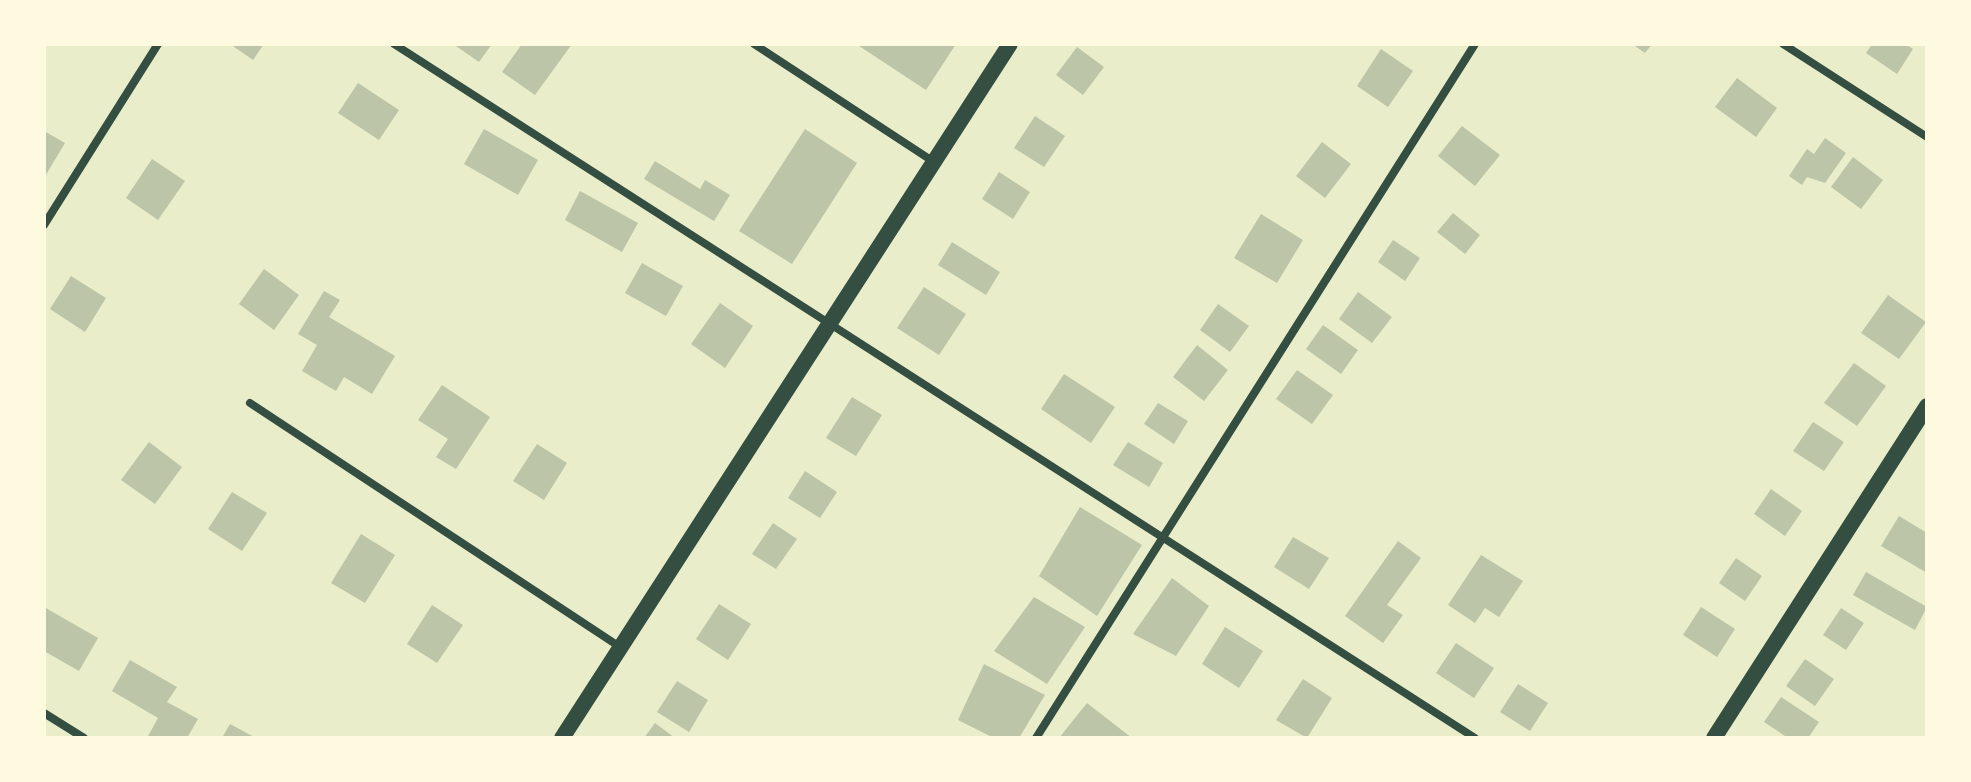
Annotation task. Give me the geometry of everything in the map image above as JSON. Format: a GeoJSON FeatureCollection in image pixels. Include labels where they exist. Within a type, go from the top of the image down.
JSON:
{"type":"FeatureCollection","features":[{"type":"Feature","properties":{"kind":"main road"},"geometry":{"type":"LineString","coordinates":[[562,738],[1010,44]]}},
{"type":"Feature","properties":{"kind":"main road"},"geometry":{"type":"LineString","coordinates":[[1714,738],[1927,406]]}},
{"type":"Feature","properties":{"kind":"street"},"geometry":{"type":"LineString","coordinates":[[44,225],[158,44]]}},
{"type":"Feature","properties":{"kind":"street"},"geometry":{"type":"LineString","coordinates":[[394,44],[1475,738]]}},
{"type":"Feature","properties":{"kind":"street"},"geometry":{"type":"LineString","coordinates":[[754,44],[934,162]]}},
{"type":"Feature","properties":{"kind":"street"},"geometry":{"type":"LineString","coordinates":[[1036,738],[1475,44]]}},
{"type":"Feature","properties":{"kind":"street"},"geometry":{"type":"LineString","coordinates":[[1783,44],[1927,137]]}},
{"type":"Feature","properties":{"kind":"street"},"geometry":{"type":"LineString","coordinates":[[250,403],[621,647]]}},
{"type":"Feature","properties":{"kind":"street"},"geometry":{"type":"LineString","coordinates":[[44,713],[79,737]]}},
{"type":"Feature","properties":{"kind":"building"},"geometry":{"type":"Polygon","coordinates":[[[230,44],[264,44],[253,60],[230,44]]]}},
{"type":"Feature","properties":{"kind":"building"},"geometry":{"type":"Polygon","coordinates":[[[453,44],[492,44],[479,62],[453,44]]]}},
{"type":"Feature","properties":{"kind":"building"},"geometry":{"type":"Polygon","coordinates":[[[522,44],[572,44],[535,95],[502,72],[522,44]]]}},
{"type":"Feature","properties":{"kind":"building"},"geometry":{"type":"Polygon","coordinates":[[[856,44],[956,44],[926,90],[856,44]]]}},
{"type":"Feature","properties":{"kind":"building"},"geometry":{"type":"Polygon","coordinates":[[[1632,44],[1652,44],[1645,53],[1632,44]]]}},
{"type":"Feature","properties":{"kind":"building"},"geometry":{"type":"Polygon","coordinates":[[[1872,44],[1905,44],[1913,49],[1897,74],[1866,53],[1872,44]]]}},
{"type":"Feature","properties":{"kind":"building"},"geometry":{"type":"Polygon","coordinates":[[[1077,47],[1104,67],[1083,95],[1056,75],[1077,47]]]}},
{"type":"Feature","properties":{"kind":"building"},"geometry":{"type":"Polygon","coordinates":[[[1381,49],[1413,71],[1388,107],[1357,86],[1381,49]]]}},
{"type":"Feature","properties":{"kind":"building"},"geometry":{"type":"Polygon","coordinates":[[[1737,78],[1777,108],[1756,137],[1715,107],[1737,78]]]}},
{"type":"Feature","properties":{"kind":"building"},"geometry":{"type":"Polygon","coordinates":[[[358,83],[399,110],[379,140],[338,113],[358,83]]]}},
{"type":"Feature","properties":{"kind":"building"},"geometry":{"type":"Polygon","coordinates":[[[1035,116],[1065,136],[1044,167],[1014,148],[1035,116]]]}},
{"type":"Feature","properties":{"kind":"building"},"geometry":{"type":"Polygon","coordinates":[[[1462,126],[1500,155],[1475,186],[1438,156],[1462,126]]]}},
{"type":"Feature","properties":{"kind":"building"},"geometry":{"type":"Polygon","coordinates":[[[484,129],[538,160],[518,195],[464,164],[484,129]]]}},
{"type":"Feature","properties":{"kind":"building"},"geometry":{"type":"Polygon","coordinates":[[[805,129],[857,163],[792,264],[739,231],[805,129]]]}},
{"type":"Feature","properties":{"kind":"building"},"geometry":{"type":"Polygon","coordinates":[[[44,131],[65,143],[44,178],[44,131]]]}},
{"type":"Feature","properties":{"kind":"building"},"geometry":{"type":"Polygon","coordinates":[[[1825,138],[1846,153],[1825,183],[1807,177],[1802,185],[1789,176],[1807,149],[1814,154],[1825,138]]]}},
{"type":"Feature","properties":{"kind":"building"},"geometry":{"type":"Polygon","coordinates":[[[1322,142],[1351,164],[1325,198],[1296,176],[1322,142]]]}},
{"type":"Feature","properties":{"kind":"building"},"geometry":{"type":"Polygon","coordinates":[[[1853,157],[1883,180],[1861,209],[1831,187],[1853,157]]]}},
{"type":"Feature","properties":{"kind":"building"},"geometry":{"type":"Polygon","coordinates":[[[152,159],[185,181],[158,220],[126,198],[152,159]]]}},
{"type":"Feature","properties":{"kind":"building"},"geometry":{"type":"Polygon","coordinates":[[[655,161],[700,189],[705,180],[730,195],[714,221],[644,179],[655,161]]]}},
{"type":"Feature","properties":{"kind":"building"},"geometry":{"type":"Polygon","coordinates":[[[999,172],[1030,192],[1013,219],[982,199],[999,172]]]}},
{"type":"Feature","properties":{"kind":"building"},"geometry":{"type":"Polygon","coordinates":[[[580,191],[638,223],[622,252],[565,220],[580,191]]]}},
{"type":"Feature","properties":{"kind":"building"},"geometry":{"type":"Polygon","coordinates":[[[1453,213],[1480,235],[1465,254],[1437,232],[1453,213]]]}},
{"type":"Feature","properties":{"kind":"building"},"geometry":{"type":"Polygon","coordinates":[[[1261,214],[1303,240],[1277,283],[1234,258],[1261,214]]]}},
{"type":"Feature","properties":{"kind":"building"},"geometry":{"type":"Polygon","coordinates":[[[1393,240],[1420,258],[1405,281],[1378,262],[1393,240]]]}},
{"type":"Feature","properties":{"kind":"building"},"geometry":{"type":"Polygon","coordinates":[[[952,242],[1000,272],[986,295],[938,265],[952,242]]]}},
{"type":"Feature","properties":{"kind":"building"},"geometry":{"type":"Polygon","coordinates":[[[642,263],[683,286],[666,316],[625,293],[642,263]]]}},
{"type":"Feature","properties":{"kind":"building"},"geometry":{"type":"Polygon","coordinates":[[[264,269],[299,295],[274,330],[239,304],[264,269]]]}},
{"type":"Feature","properties":{"kind":"building"},"geometry":{"type":"Polygon","coordinates":[[[71,276],[106,298],[85,332],[50,309],[71,276]]]}},
{"type":"Feature","properties":{"kind":"building"},"geometry":{"type":"Polygon","coordinates":[[[924,287],[966,314],[939,355],[897,328],[924,287]]]}},
{"type":"Feature","properties":{"kind":"building"},"geometry":{"type":"Polygon","coordinates":[[[324,291],[340,300],[329,317],[395,356],[372,394],[344,377],[336,391],[302,371],[317,345],[298,334],[324,291]]]}},
{"type":"Feature","properties":{"kind":"building"},"geometry":{"type":"Polygon","coordinates":[[[1358,292],[1392,317],[1372,343],[1339,319],[1358,292]]]}},
{"type":"Feature","properties":{"kind":"building"},"geometry":{"type":"Polygon","coordinates":[[[1888,295],[1926,322],[1899,359],[1861,333],[1888,295]]]}},
{"type":"Feature","properties":{"kind":"building"},"geometry":{"type":"Polygon","coordinates":[[[720,303],[753,326],[725,368],[691,344],[720,303]]]}},
{"type":"Feature","properties":{"kind":"building"},"geometry":{"type":"Polygon","coordinates":[[[1218,304],[1249,326],[1230,352],[1200,330],[1218,304]]]}},
{"type":"Feature","properties":{"kind":"building"},"geometry":{"type":"Polygon","coordinates":[[[1323,325],[1358,350],[1341,374],[1306,349],[1323,325]]]}},
{"type":"Feature","properties":{"kind":"building"},"geometry":{"type":"Polygon","coordinates":[[[1197,345],[1228,370],[1204,401],[1173,377],[1197,345]]]}},
{"type":"Feature","properties":{"kind":"building"},"geometry":{"type":"Polygon","coordinates":[[[1854,363],[1886,386],[1857,426],[1824,403],[1854,363]]]}},
{"type":"Feature","properties":{"kind":"building"},"geometry":{"type":"Polygon","coordinates":[[[1297,370],[1333,395],[1312,424],[1276,399],[1297,370]]]}},
{"type":"Feature","properties":{"kind":"building"},"geometry":{"type":"Polygon","coordinates":[[[1064,374],[1115,407],[1091,443],[1041,409],[1064,374]]]}},
{"type":"Feature","properties":{"kind":"building"},"geometry":{"type":"Polygon","coordinates":[[[442,385],[490,417],[456,469],[436,457],[448,439],[418,420],[442,385]]]}},
{"type":"Feature","properties":{"kind":"building"},"geometry":{"type":"Polygon","coordinates":[[[852,397],[882,415],[856,456],[826,438],[852,397]]]}},
{"type":"Feature","properties":{"kind":"building"},"geometry":{"type":"Polygon","coordinates":[[[1158,403],[1188,421],[1174,444],[1144,424],[1158,403]]]}},
{"type":"Feature","properties":{"kind":"building"},"geometry":{"type":"Polygon","coordinates":[[[1813,422],[1844,442],[1824,471],[1793,451],[1813,422]]]}},
{"type":"Feature","properties":{"kind":"building"},"geometry":{"type":"Polygon","coordinates":[[[149,442],[182,467],[155,504],[121,480],[149,442]]]}},
{"type":"Feature","properties":{"kind":"building"},"geometry":{"type":"Polygon","coordinates":[[[1128,442],[1163,463],[1149,487],[1113,465],[1128,442]]]}},
{"type":"Feature","properties":{"kind":"building"},"geometry":{"type":"Polygon","coordinates":[[[537,444],[567,463],[544,500],[513,481],[537,444]]]}},
{"type":"Feature","properties":{"kind":"building"},"geometry":{"type":"Polygon","coordinates":[[[805,471],[837,492],[820,518],[788,498],[805,471]]]}},
{"type":"Feature","properties":{"kind":"building"},"geometry":{"type":"Polygon","coordinates":[[[1771,489],[1802,511],[1785,536],[1754,514],[1771,489]]]}},
{"type":"Feature","properties":{"kind":"building"},"geometry":{"type":"Polygon","coordinates":[[[232,492],[267,513],[242,551],[208,529],[232,492]]]}},
{"type":"Feature","properties":{"kind":"building"},"geometry":{"type":"Polygon","coordinates":[[[1080,507],[1142,545],[1097,616],[1039,576],[1080,507]]]}},
{"type":"Feature","properties":{"kind":"building"},"geometry":{"type":"Polygon","coordinates":[[[1899,516],[1927,533],[1927,573],[1881,546],[1899,516]]]}},
{"type":"Feature","properties":{"kind":"building"},"geometry":{"type":"Polygon","coordinates":[[[773,523],[797,539],[776,569],[752,554],[773,523]]]}},
{"type":"Feature","properties":{"kind":"building"},"geometry":{"type":"Polygon","coordinates":[[[361,534],[395,555],[365,603],[331,583],[361,534]]]}},
{"type":"Feature","properties":{"kind":"building"},"geometry":{"type":"Polygon","coordinates":[[[1293,537],[1329,558],[1309,589],[1274,567],[1293,537]]]}},
{"type":"Feature","properties":{"kind":"building"},"geometry":{"type":"Polygon","coordinates":[[[1398,541],[1421,558],[1387,605],[1403,615],[1383,643],[1345,616],[1398,541]]]}},
{"type":"Feature","properties":{"kind":"building"},"geometry":{"type":"Polygon","coordinates":[[[1481,555],[1523,581],[1499,617],[1485,608],[1475,623],[1448,605],[1481,555]]]}},
{"type":"Feature","properties":{"kind":"building"},"geometry":{"type":"Polygon","coordinates":[[[1736,558],[1762,576],[1745,601],[1719,583],[1736,558]]]}},
{"type":"Feature","properties":{"kind":"building"},"geometry":{"type":"Polygon","coordinates":[[[1866,572],[1927,607],[1915,630],[1853,595],[1866,572]]]}},
{"type":"Feature","properties":{"kind":"building"},"geometry":{"type":"Polygon","coordinates":[[[1172,578],[1209,606],[1176,656],[1133,634],[1172,578]]]}},
{"type":"Feature","properties":{"kind":"building"},"geometry":{"type":"Polygon","coordinates":[[[1034,597],[1085,627],[1047,684],[994,651],[1034,597]]]}},
{"type":"Feature","properties":{"kind":"building"},"geometry":{"type":"Polygon","coordinates":[[[719,604],[751,624],[728,660],[696,639],[719,604]]]}},
{"type":"Feature","properties":{"kind":"building"},"geometry":{"type":"Polygon","coordinates":[[[432,605],[463,625],[437,663],[407,644],[432,605]]]}},
{"type":"Feature","properties":{"kind":"building"},"geometry":{"type":"Polygon","coordinates":[[[44,607],[98,638],[79,671],[44,651],[44,607]]]}},
{"type":"Feature","properties":{"kind":"building"},"geometry":{"type":"Polygon","coordinates":[[[1701,607],[1735,629],[1717,657],[1683,635],[1701,607]]]}},
{"type":"Feature","properties":{"kind":"building"},"geometry":{"type":"Polygon","coordinates":[[[1841,608],[1864,623],[1846,650],[1823,635],[1841,608]]]}},
{"type":"Feature","properties":{"kind":"building"},"geometry":{"type":"Polygon","coordinates":[[[1225,627],[1263,651],[1239,688],[1202,664],[1225,627]]]}},
{"type":"Feature","properties":{"kind":"building"},"geometry":{"type":"Polygon","coordinates":[[[1456,643],[1494,668],[1474,698],[1436,673],[1456,643]]]}},
{"type":"Feature","properties":{"kind":"building"},"geometry":{"type":"Polygon","coordinates":[[[1805,659],[1834,679],[1815,706],[1786,686],[1805,659]]]}},
{"type":"Feature","properties":{"kind":"building"},"geometry":{"type":"Polygon","coordinates":[[[130,660],[177,687],[167,702],[198,719],[187,738],[147,738],[158,718],[112,691],[130,660]]]}},
{"type":"Feature","properties":{"kind":"building"},"geometry":{"type":"Polygon","coordinates":[[[984,664],[1045,695],[1019,738],[994,738],[958,720],[984,664]]]}},
{"type":"Feature","properties":{"kind":"building"},"geometry":{"type":"Polygon","coordinates":[[[1303,679],[1332,698],[1307,738],[1276,720],[1303,679]]]}},
{"type":"Feature","properties":{"kind":"building"},"geometry":{"type":"Polygon","coordinates":[[[677,681],[708,700],[689,732],[657,712],[677,681]]]}},
{"type":"Feature","properties":{"kind":"building"},"geometry":{"type":"Polygon","coordinates":[[[1518,684],[1548,703],[1530,731],[1500,712],[1518,684]]]}},
{"type":"Feature","properties":{"kind":"building"},"geometry":{"type":"Polygon","coordinates":[[[1781,697],[1819,722],[1808,738],[1788,738],[1764,722],[1781,697]]]}},
{"type":"Feature","properties":{"kind":"building"},"geometry":{"type":"Polygon","coordinates":[[[1087,703],[1132,738],[1059,738],[1087,703]]]}},
{"type":"Feature","properties":{"kind":"building"},"geometry":{"type":"Polygon","coordinates":[[[655,723],[675,738],[644,738],[655,723]]]}},
{"type":"Feature","properties":{"kind":"building"},"geometry":{"type":"Polygon","coordinates":[[[230,724],[256,738],[222,738],[230,724]]]}}]}
